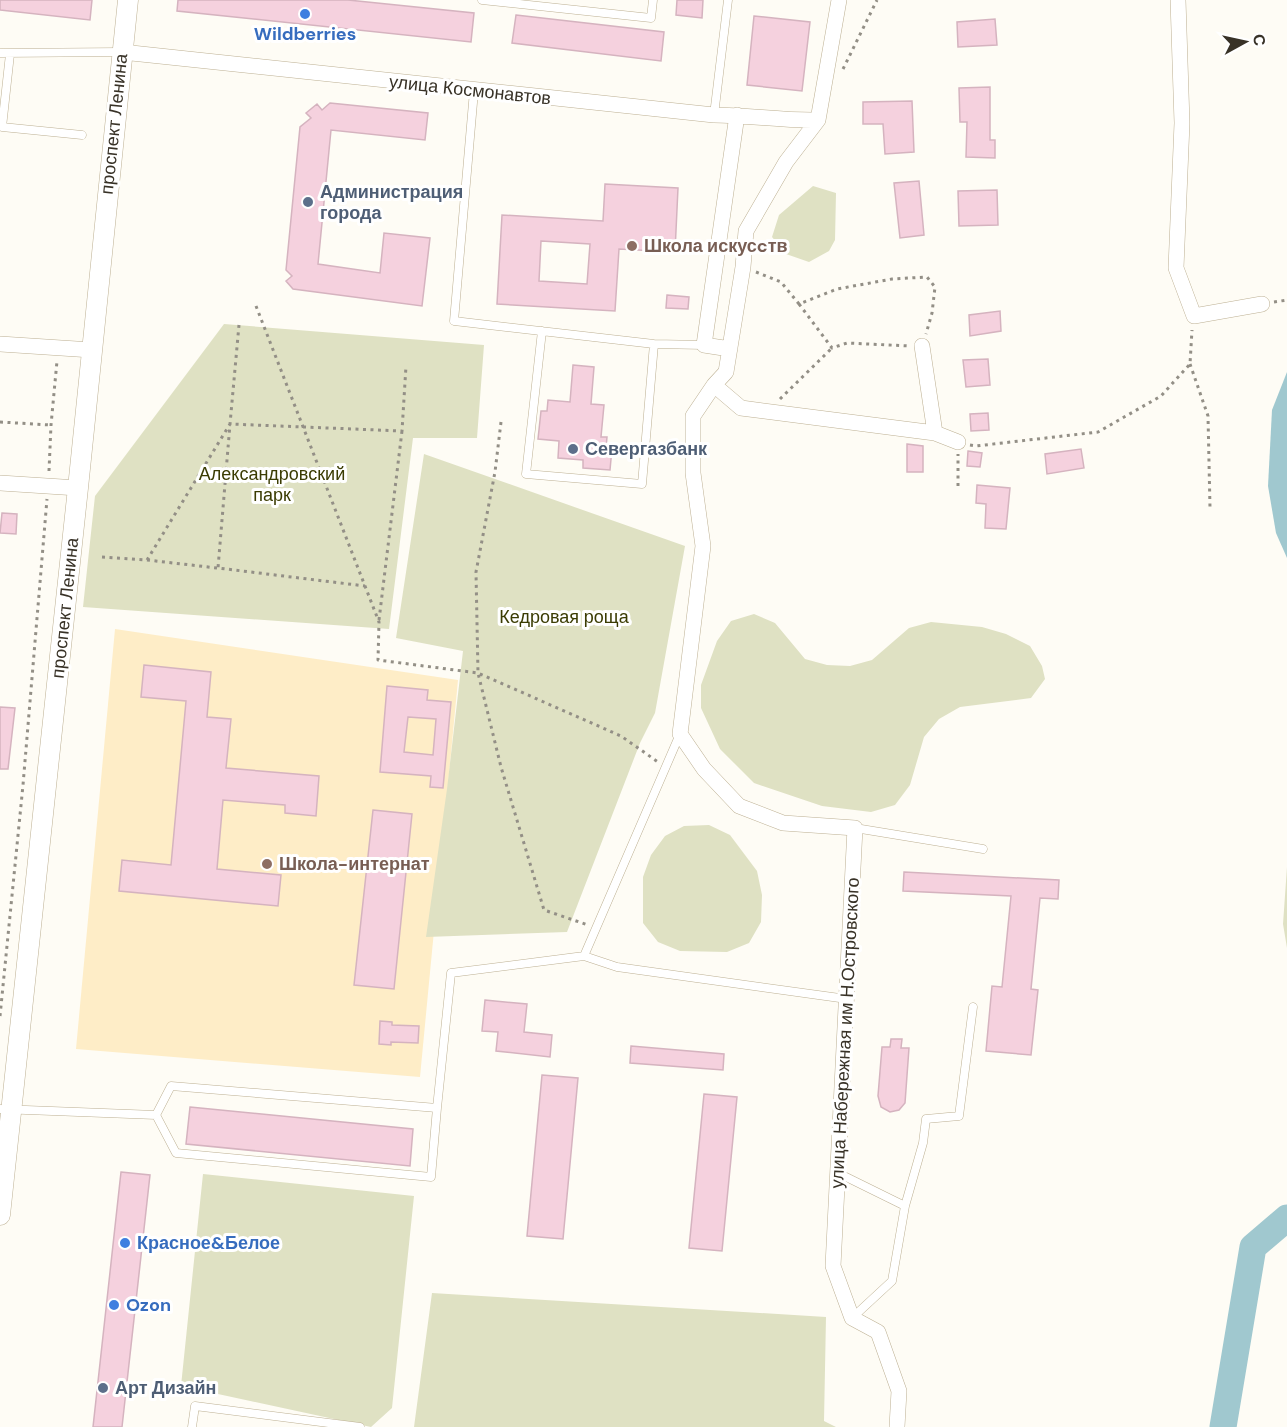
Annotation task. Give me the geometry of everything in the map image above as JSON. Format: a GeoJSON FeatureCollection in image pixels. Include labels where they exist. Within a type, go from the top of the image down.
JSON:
{"type":"FeatureCollection","features":[{"type":"Feature","properties":{"kind":"street","name":"проспект Ленина"},"geometry":{"type":"LineString","coordinates":[[0,1215],[6,1109],[78,488],[128,0]]}},
{"type":"Feature","properties":{"kind":"street"},"geometry":{"type":"LineString","coordinates":[[839,0],[818,120],[786,162],[746,231],[743,267],[726,372],[714,385],[693,416],[693,473],[704,546],[680,734],[704,769],[739,806],[783,823],[855,828]]}},
{"type":"Feature","properties":{"kind":"street"},"geometry":{"type":"LineString","coordinates":[[1178,0],[1182,123],[1176,268],[1194,316],[1262,304]]}},
{"type":"Feature","properties":{"kind":"street","name":"улица Космонавтов"},"geometry":{"type":"LineString","coordinates":[[122,52],[714,115],[794,121],[818,120]]}},
{"type":"Feature","properties":{"kind":"street"},"geometry":{"type":"LineString","coordinates":[[730,349],[704,345],[737,115]]}},
{"type":"Feature","properties":{"kind":"street"},"geometry":{"type":"LineString","coordinates":[[0,344],[92,350]]}},
{"type":"Feature","properties":{"kind":"street"},"geometry":{"type":"LineString","coordinates":[[922,346],[935,433]]}},
{"type":"Feature","properties":{"kind":"street"},"geometry":{"type":"LineString","coordinates":[[714,385],[741,408],[935,433],[958,442]]}},
{"type":"Feature","properties":{"kind":"street"},"geometry":{"type":"LineString","coordinates":[[0,483],[78,488]]}},
{"type":"Feature","properties":{"kind":"street","name":"улица Набережная им Н.Островского"},"geometry":{"type":"LineString","coordinates":[[852,1318],[833,1266],[855,828]]}},
{"type":"Feature","properties":{"kind":"street"},"geometry":{"type":"LineString","coordinates":[[852,1318],[878,1332],[899,1391],[897,1427]]}},
{"type":"Feature","properties":{"kind":"lane"},"geometry":{"type":"LineString","coordinates":[[482,0],[651,18],[653,0]]}},
{"type":"Feature","properties":{"kind":"lane"},"geometry":{"type":"LineString","coordinates":[[714,115],[728,0]]}},
{"type":"Feature","properties":{"kind":"lane"},"geometry":{"type":"LineString","coordinates":[[0,53],[122,52]]}},
{"type":"Feature","properties":{"kind":"lane"},"geometry":{"type":"LineString","coordinates":[[10,54],[2,127],[82,135]]}},
{"type":"Feature","properties":{"kind":"lane"},"geometry":{"type":"LineString","coordinates":[[474,90],[454,321],[654,344],[704,345]]}},
{"type":"Feature","properties":{"kind":"lane"},"geometry":{"type":"LineString","coordinates":[[542,331],[526,474],[642,484],[654,344]]}},
{"type":"Feature","properties":{"kind":"lane"},"geometry":{"type":"LineString","coordinates":[[584,956],[680,734]]}},
{"type":"Feature","properties":{"kind":"lane"},"geometry":{"type":"LineString","coordinates":[[855,828],[983,849]]}},
{"type":"Feature","properties":{"kind":"lane"},"geometry":{"type":"LineString","coordinates":[[156,1115],[176,1153],[431,1177],[451,973],[584,956],[617,967],[848,999]]}},
{"type":"Feature","properties":{"kind":"lane"},"geometry":{"type":"LineString","coordinates":[[852,1318],[892,1281],[905,1206],[926,1119],[959,1116],[973,1007]]}},
{"type":"Feature","properties":{"kind":"lane"},"geometry":{"type":"LineString","coordinates":[[156,1115],[171,1086],[437,1108]]}},
{"type":"Feature","properties":{"kind":"lane"},"geometry":{"type":"LineString","coordinates":[[6,1109],[156,1115]]}},
{"type":"Feature","properties":{"kind":"lane"},"geometry":{"type":"LineString","coordinates":[[838,1173],[905,1206]]}},
{"type":"Feature","properties":{"kind":"lane"},"geometry":{"type":"LineString","coordinates":[[192,1427],[195,1406],[360,1427]]}},
{"type":"Feature","properties":{"kind":"path"},"geometry":{"type":"LineString","coordinates":[[843,70],[876,0]]}},
{"type":"Feature","properties":{"kind":"path"},"geometry":{"type":"LineString","coordinates":[[743,267],[781,282],[832,348]]}},
{"type":"Feature","properties":{"kind":"path"},"geometry":{"type":"LineString","coordinates":[[777,402],[832,348],[847,343],[896,347],[922,346],[932,313],[934,287],[927,277],[892,279],[837,289],[799,304]]}},
{"type":"Feature","properties":{"kind":"path"},"geometry":{"type":"LineString","coordinates":[[255,306],[379,622]]}},
{"type":"Feature","properties":{"kind":"path"},"geometry":{"type":"LineString","coordinates":[[1194,316],[1190,364],[1208,416],[1210,508]]}},
{"type":"Feature","properties":{"kind":"path"},"geometry":{"type":"LineString","coordinates":[[218,568],[239,325]]}},
{"type":"Feature","properties":{"kind":"path"},"geometry":{"type":"LineString","coordinates":[[0,1016],[23,785],[58,348]]}},
{"type":"Feature","properties":{"kind":"path"},"geometry":{"type":"LineString","coordinates":[[958,486],[958,442],[976,446],[1098,432],[1161,396],[1190,364]]}},
{"type":"Feature","properties":{"kind":"path"},"geometry":{"type":"LineString","coordinates":[[406,366],[402,431],[379,622],[378,660],[478,673],[621,736],[666,768]]}},
{"type":"Feature","properties":{"kind":"path"},"geometry":{"type":"LineString","coordinates":[[0,422],[51,425]]}},
{"type":"Feature","properties":{"kind":"path"},"geometry":{"type":"LineString","coordinates":[[501,422],[495,472],[476,572],[478,673],[501,767],[544,910],[595,927]]}},
{"type":"Feature","properties":{"kind":"path"},"geometry":{"type":"LineString","coordinates":[[230,424],[402,431]]}},
{"type":"Feature","properties":{"kind":"path"},"geometry":{"type":"LineString","coordinates":[[147,560],[230,424]]}},
{"type":"Feature","properties":{"kind":"path"},"geometry":{"type":"LineString","coordinates":[[102,556],[364,586]]}},
{"type":"Feature","properties":{"kind":"shaded area","name":"Школа-интернат"},"geometry":{"type":"Polygon","coordinates":[[[115,629],[458,680],[420,1077],[76,1049],[115,629]]]}},
{"type":"Feature","properties":{"kind":"green space"},"geometry":{"type":"Polygon","coordinates":[[[813,186],[836,193],[835,240],[829,251],[809,262],[786,254],[772,237],[779,215],[813,186]]]}},
{"type":"Feature","properties":{"kind":"green space","name":"Александровский парк"},"geometry":{"type":"Polygon","coordinates":[[[224,324],[484,345],[477,438],[413,438],[389,629],[83,607],[95,496],[224,324]]]}},
{"type":"Feature","properties":{"kind":"green space","name":"Кедровая роща"},"geometry":{"type":"Polygon","coordinates":[[[424,454],[685,546],[655,713],[640,743],[567,932],[426,937],[447,789],[463,651],[396,638],[424,454]]]}},
{"type":"Feature","properties":{"kind":"green space"},"geometry":{"type":"Polygon","coordinates":[[[754,614],[775,623],[805,659],[827,665],[850,666],[872,660],[909,628],[931,622],[982,627],[1006,634],[1030,646],[1042,666],[1045,679],[1031,698],[960,707],[939,719],[924,737],[910,785],[895,805],[871,812],[822,806],[754,783],[720,749],[701,708],[701,685],[717,641],[731,621],[754,614]]]}},
{"type":"Feature","properties":{"kind":"green space"},"geometry":{"type":"Polygon","coordinates":[[[709,825],[730,835],[757,871],[762,895],[761,922],[749,943],[727,952],[680,951],[658,942],[643,923],[643,877],[651,855],[665,836],[684,826],[709,825]]]}},
{"type":"Feature","properties":{"kind":"green space"},"geometry":{"type":"Polygon","coordinates":[[[1287,867],[1287,948],[1283,924],[1287,867]]]}},
{"type":"Feature","properties":{"kind":"green space"},"geometry":{"type":"Polygon","coordinates":[[[203,1174],[414,1196],[392,1408],[371,1427],[181,1386],[203,1174]]]}},
{"type":"Feature","properties":{"kind":"green space"},"geometry":{"type":"Polygon","coordinates":[[[432,1293],[826,1317],[824,1421],[836,1427],[414,1427],[432,1293]]]}},
{"type":"Feature","properties":{"kind":"water"},"geometry":{"type":"Polygon","coordinates":[[[1287,372],[1287,558],[1276,533],[1268,486],[1272,410],[1287,372]]]}},
{"type":"Feature","properties":{"kind":"building"},"geometry":{"type":"Polygon","coordinates":[[[0,0],[92,0],[90,20],[0,10],[0,0]]]}},
{"type":"Feature","properties":{"kind":"building"},"geometry":{"type":"Polygon","coordinates":[[[178,0],[348,0],[474,13],[471,42],[177,11],[178,0]]]}},
{"type":"Feature","properties":{"kind":"building"},"geometry":{"type":"Polygon","coordinates":[[[677,0],[703,0],[702,18],[676,15],[677,0]]]}},
{"type":"Feature","properties":{"kind":"building"},"geometry":{"type":"Polygon","coordinates":[[[516,15],[664,32],[661,61],[512,43],[516,15]]]}},
{"type":"Feature","properties":{"kind":"building"},"geometry":{"type":"Polygon","coordinates":[[[754,16],[810,22],[802,91],[747,85],[754,16]]]}},
{"type":"Feature","properties":{"kind":"building"},"geometry":{"type":"Polygon","coordinates":[[[995,19],[997,45],[958,47],[957,22],[995,19]]]}},
{"type":"Feature","properties":{"kind":"building"},"geometry":{"type":"Polygon","coordinates":[[[990,87],[990,140],[995,140],[995,158],[966,157],[967,122],[960,122],[959,88],[990,87]]]}},
{"type":"Feature","properties":{"kind":"building"},"geometry":{"type":"Polygon","coordinates":[[[912,101],[914,152],[885,154],[883,124],[863,124],[863,102],[912,101]]]}},
{"type":"Feature","properties":{"kind":"building","name":"Администрация города"},"geometry":{"type":"Polygon","coordinates":[[[330,103],[428,113],[425,140],[331,130],[318,264],[380,273],[384,233],[430,238],[422,306],[293,289],[286,281],[292,276],[286,270],[300,127],[311,118],[306,113],[317,104],[322,110],[330,103]]]}},
{"type":"Feature","properties":{"kind":"building"},"geometry":{"type":"Polygon","coordinates":[[[919,181],[924,235],[900,238],[894,183],[919,181]]]}},
{"type":"Feature","properties":{"kind":"building","name":"Школа искусcтв"},"geometry":{"type":"Polygon","coordinates":[[[605,184],[678,188],[675,252],[619,249],[615,311],[497,304],[502,215],[603,221],[605,184]],[[541,241],[539,281],[587,284],[590,244],[541,241]]]}},
{"type":"Feature","properties":{"kind":"building"},"geometry":{"type":"Polygon","coordinates":[[[997,190],[998,225],[959,226],[958,191],[997,190]]]}},
{"type":"Feature","properties":{"kind":"building"},"geometry":{"type":"Polygon","coordinates":[[[667,295],[689,297],[688,309],[666,308],[667,295]]]}},
{"type":"Feature","properties":{"kind":"building"},"geometry":{"type":"Polygon","coordinates":[[[1000,311],[1001,331],[970,336],[969,315],[1000,311]]]}},
{"type":"Feature","properties":{"kind":"building"},"geometry":{"type":"Polygon","coordinates":[[[988,359],[990,385],[966,387],[963,360],[988,359]]]}},
{"type":"Feature","properties":{"kind":"building"},"geometry":{"type":"Polygon","coordinates":[[[573,365],[594,367],[591,404],[604,405],[601,437],[607,437],[606,448],[612,448],[610,470],[583,468],[583,460],[558,458],[559,441],[538,439],[541,411],[547,411],[548,400],[570,402],[573,365]]]}},
{"type":"Feature","properties":{"kind":"building"},"geometry":{"type":"Polygon","coordinates":[[[988,413],[989,430],[971,431],[970,414],[988,413]]]}},
{"type":"Feature","properties":{"kind":"building"},"geometry":{"type":"Polygon","coordinates":[[[907,444],[923,446],[923,472],[907,472],[907,444]]]}},
{"type":"Feature","properties":{"kind":"building"},"geometry":{"type":"Polygon","coordinates":[[[1081,449],[1084,468],[1047,474],[1045,454],[1081,449]]]}},
{"type":"Feature","properties":{"kind":"building"},"geometry":{"type":"Polygon","coordinates":[[[968,451],[982,453],[980,467],[967,466],[968,451]]]}},
{"type":"Feature","properties":{"kind":"building"},"geometry":{"type":"Polygon","coordinates":[[[977,485],[1010,488],[1006,529],[985,528],[986,504],[976,503],[977,485]]]}},
{"type":"Feature","properties":{"kind":"building"},"geometry":{"type":"Polygon","coordinates":[[[2,513],[17,514],[16,534],[0,533],[2,513]]]}},
{"type":"Feature","properties":{"kind":"building"},"geometry":{"type":"Polygon","coordinates":[[[144,665],[211,672],[207,717],[231,719],[226,768],[319,776],[316,816],[285,813],[285,805],[223,800],[217,869],[281,875],[278,906],[119,891],[122,860],[171,865],[186,701],[141,697],[144,665]]]}},
{"type":"Feature","properties":{"kind":"building"},"geometry":{"type":"Polygon","coordinates":[[[387,686],[428,690],[427,700],[451,702],[443,788],[430,787],[431,776],[380,772],[387,686]],[[408,717],[404,752],[433,755],[436,719],[408,717]]]}},
{"type":"Feature","properties":{"kind":"building"},"geometry":{"type":"Polygon","coordinates":[[[0,707],[15,708],[8,769],[0,769],[0,707]]]}},
{"type":"Feature","properties":{"kind":"building"},"geometry":{"type":"Polygon","coordinates":[[[373,810],[412,814],[394,989],[354,985],[373,810]]]}},
{"type":"Feature","properties":{"kind":"building"},"geometry":{"type":"Polygon","coordinates":[[[904,872],[1059,880],[1058,899],[1040,898],[1031,989],[1038,990],[1031,1055],[986,1051],[992,986],[1002,987],[1011,896],[903,891],[904,872]]]}},
{"type":"Feature","properties":{"kind":"building"},"geometry":{"type":"Polygon","coordinates":[[[485,1000],[527,1004],[524,1032],[552,1035],[550,1057],[496,1051],[498,1032],[482,1031],[485,1000]]]}},
{"type":"Feature","properties":{"kind":"building"},"geometry":{"type":"Polygon","coordinates":[[[380,1021],[392,1022],[392,1025],[419,1026],[418,1043],[379,1044],[380,1021]]]}},
{"type":"Feature","properties":{"kind":"building"},"geometry":{"type":"Polygon","coordinates":[[[891,1039],[902,1039],[901,1048],[909,1048],[905,1103],[899,1110],[890,1112],[881,1107],[878,1096],[882,1047],[890,1047],[891,1039]]]}},
{"type":"Feature","properties":{"kind":"building"},"geometry":{"type":"Polygon","coordinates":[[[631,1046],[724,1054],[723,1070],[630,1063],[631,1046]]]}},
{"type":"Feature","properties":{"kind":"building"},"geometry":{"type":"Polygon","coordinates":[[[542,1075],[578,1078],[563,1239],[527,1236],[542,1075]]]}},
{"type":"Feature","properties":{"kind":"building"},"geometry":{"type":"Polygon","coordinates":[[[704,1094],[737,1097],[722,1251],[689,1248],[704,1094]]]}},
{"type":"Feature","properties":{"kind":"building"},"geometry":{"type":"Polygon","coordinates":[[[190,1107],[413,1129],[410,1166],[186,1144],[190,1107]]]}},
{"type":"Feature","properties":{"kind":"building"},"geometry":{"type":"Polygon","coordinates":[[[121,1172],[150,1175],[122,1427],[93,1427],[121,1172]]]}},
{"type":"Feature","properties":{"kind":"waterway"},"geometry":{"type":"LineString","coordinates":[[1223,1427],[1253,1247],[1287,1218]]}},
{"type":"Feature","properties":{"kind":"place","name":"Wildberries"},"geometry":{"type":"Point","coordinates":[305,14]}},
{"type":"Feature","properties":{"kind":"place","name":"Администрация города"},"geometry":{"type":"Point","coordinates":[308,202]}},
{"type":"Feature","properties":{"kind":"place","name":"Школа искусcтв"},"geometry":{"type":"Point","coordinates":[632,246]}},
{"type":"Feature","properties":{"kind":"place","name":"Севергазбанк"},"geometry":{"type":"Point","coordinates":[573,449]}},
{"type":"Feature","properties":{"kind":"place","name":"Школа-интернат"},"geometry":{"type":"Point","coordinates":[267,864]}},
{"type":"Feature","properties":{"kind":"place","name":"Красное&Белое"},"geometry":{"type":"Point","coordinates":[125,1243]}},
{"type":"Feature","properties":{"kind":"place","name":"Ozon"},"geometry":{"type":"Point","coordinates":[114,1305]}},
{"type":"Feature","properties":{"kind":"place","name":"Арт Дизайн"},"geometry":{"type":"Point","coordinates":[103,1388]}}]}
